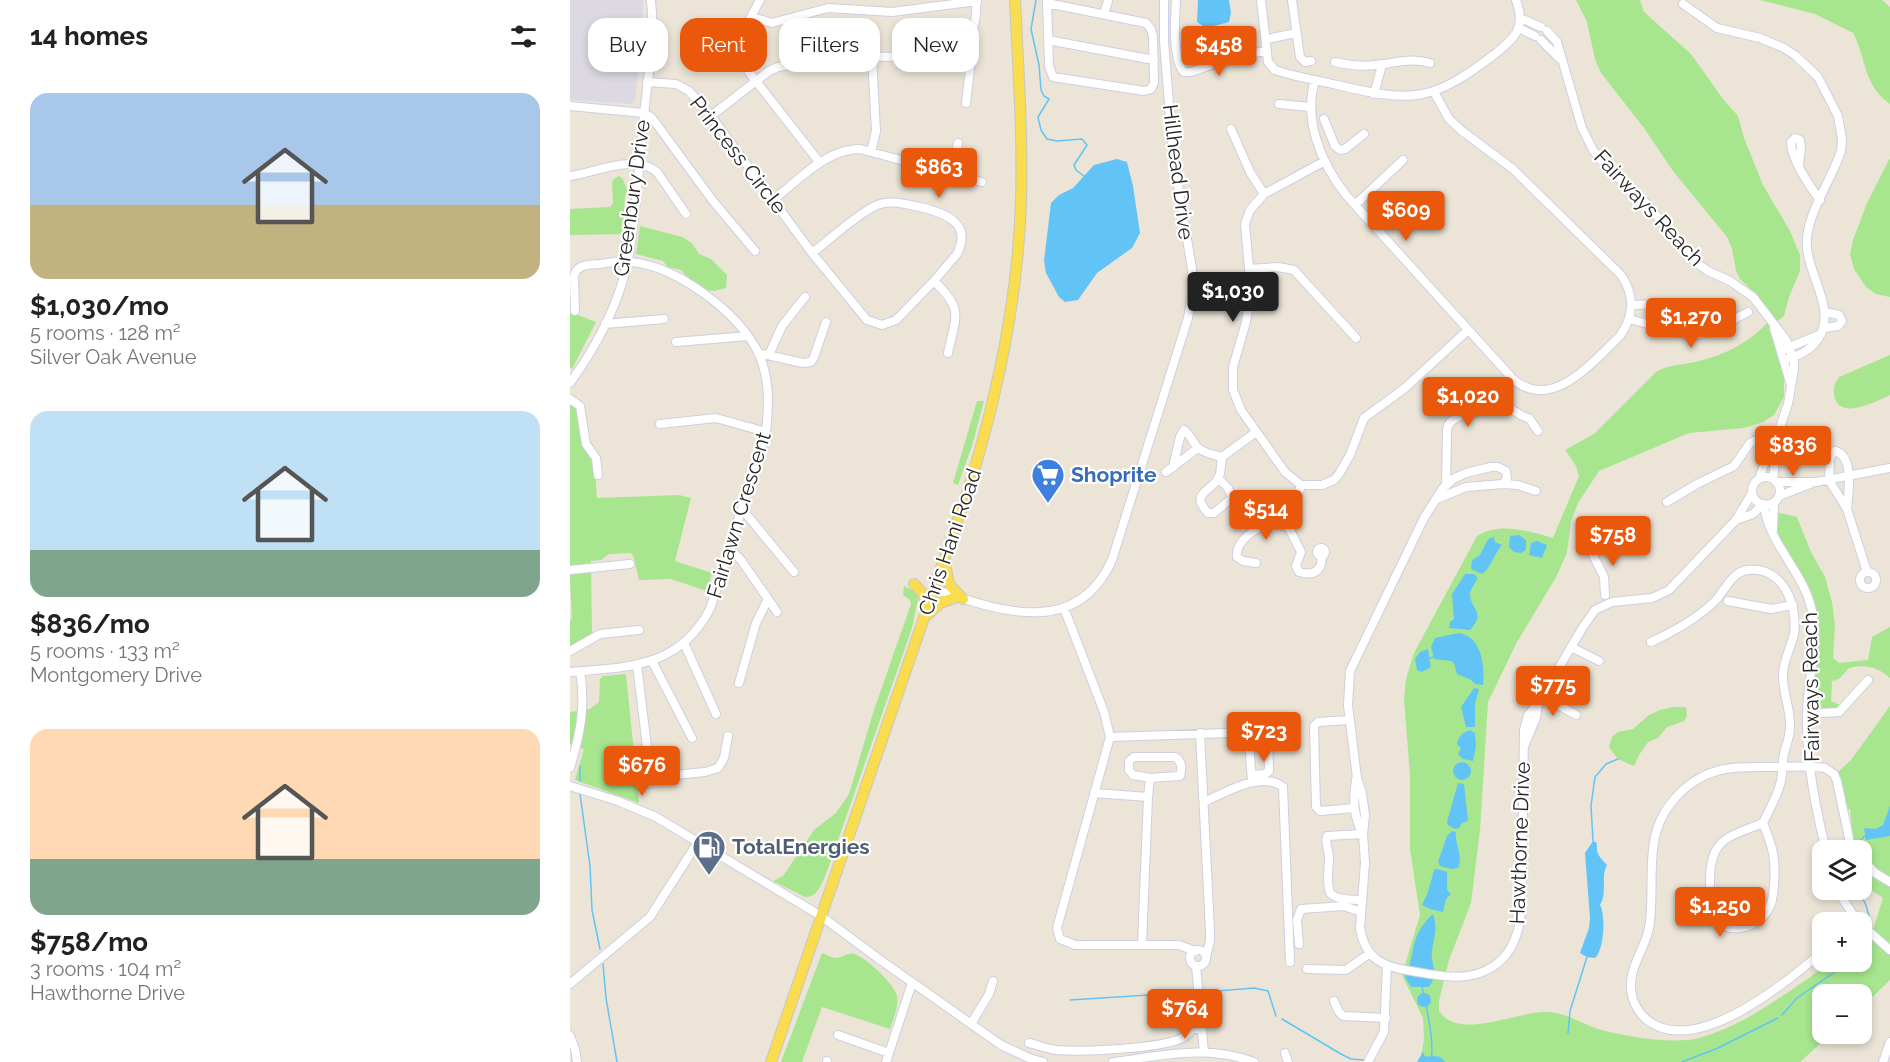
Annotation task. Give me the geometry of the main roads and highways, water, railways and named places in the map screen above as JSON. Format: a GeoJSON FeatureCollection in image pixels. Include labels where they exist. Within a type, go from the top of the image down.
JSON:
{"type":"FeatureCollection","features":[{"type":"Feature","properties":{"kind":"main road","name":"Chris Hani Road"},"geometry":{"type":"LineString","coordinates":[[771,1062],[926,615],[987,428],[1004,349],[1014,285],[1021,200],[1021,119],[1015,0]]}},
{"type":"Feature","properties":{"kind":"main road"},"geometry":{"type":"LineString","coordinates":[[926,615],[940,603],[960,598],[947,582],[945,558]]}},
{"type":"Feature","properties":{"kind":"main road"},"geometry":{"type":"LineString","coordinates":[[914,584],[923,594],[926,615]]}},
{"type":"Feature","properties":{"kind":"water"},"geometry":{"type":"Polygon","coordinates":[[[1198,0],[1229,0],[1231,13],[1229,22],[1206,28],[1197,22],[1198,0]]]}},
{"type":"Feature","properties":{"kind":"water"},"geometry":{"type":"Polygon","coordinates":[[[1117,159],[1127,162],[1140,233],[1132,248],[1097,273],[1078,300],[1065,302],[1059,297],[1046,273],[1044,261],[1051,203],[1059,195],[1073,188],[1094,165],[1117,159]]]}},
{"type":"Feature","properties":{"kind":"water"},"geometry":{"type":"Polygon","coordinates":[[[1519,535],[1526,540],[1526,550],[1521,553],[1514,552],[1509,547],[1510,536],[1519,535]]]}},
{"type":"Feature","properties":{"kind":"water"},"geometry":{"type":"Polygon","coordinates":[[[1494,537],[1495,542],[1502,545],[1488,568],[1482,574],[1471,569],[1472,560],[1480,555],[1488,539],[1494,537]]]}},
{"type":"Feature","properties":{"kind":"water"},"geometry":{"type":"Polygon","coordinates":[[[1537,541],[1547,545],[1542,558],[1529,555],[1531,543],[1537,541]]]}},
{"type":"Feature","properties":{"kind":"water"},"geometry":{"type":"Polygon","coordinates":[[[1465,574],[1474,574],[1478,578],[1470,595],[1478,615],[1477,619],[1470,630],[1449,628],[1450,622],[1454,619],[1452,594],[1465,574]]]}},
{"type":"Feature","properties":{"kind":"water"},"geometry":{"type":"Polygon","coordinates":[[[1459,633],[1473,640],[1477,646],[1482,661],[1483,685],[1475,684],[1457,674],[1454,663],[1451,661],[1434,659],[1431,647],[1435,638],[1459,633]]]}},
{"type":"Feature","properties":{"kind":"water"},"geometry":{"type":"Polygon","coordinates":[[[1428,649],[1431,667],[1422,672],[1417,670],[1415,659],[1420,652],[1428,649]]]}},
{"type":"Feature","properties":{"kind":"water"},"geometry":{"type":"Polygon","coordinates":[[[1474,688],[1479,689],[1475,704],[1475,727],[1466,727],[1461,707],[1474,688]]]}},
{"type":"Feature","properties":{"kind":"water"},"geometry":{"type":"Polygon","coordinates":[[[1470,730],[1475,733],[1476,746],[1473,761],[1463,759],[1458,754],[1461,748],[1457,744],[1461,735],[1470,730]]]}},
{"type":"Feature","properties":{"kind":"water"},"geometry":{"type":"Polygon","coordinates":[[[1462,762],[1468,765],[1471,771],[1468,777],[1462,780],[1456,777],[1453,771],[1456,765],[1462,762]]]}},
{"type":"Feature","properties":{"kind":"water"},"geometry":{"type":"Polygon","coordinates":[[[1458,783],[1464,784],[1468,821],[1455,829],[1447,822],[1458,783]]]}},
{"type":"Feature","properties":{"kind":"water"},"geometry":{"type":"Polygon","coordinates":[[[1890,806],[1890,836],[1866,840],[1864,828],[1875,829],[1883,825],[1890,806]]]}},
{"type":"Feature","properties":{"kind":"water"},"geometry":{"type":"Polygon","coordinates":[[[1452,831],[1456,832],[1460,863],[1458,868],[1451,869],[1440,866],[1438,862],[1447,836],[1452,831]]]}},
{"type":"Feature","properties":{"kind":"water"},"geometry":{"type":"Polygon","coordinates":[[[1593,841],[1597,843],[1600,858],[1607,865],[1600,905],[1603,916],[1602,940],[1595,958],[1580,953],[1590,918],[1585,853],[1593,841]]]}},
{"type":"Feature","properties":{"kind":"water"},"geometry":{"type":"Polygon","coordinates":[[[1434,870],[1447,872],[1447,890],[1451,894],[1446,899],[1443,912],[1422,905],[1434,870]]]}},
{"type":"Feature","properties":{"kind":"water"},"geometry":{"type":"Polygon","coordinates":[[[1433,914],[1434,977],[1429,987],[1411,987],[1405,977],[1416,937],[1433,914]]]}},
{"type":"Feature","properties":{"kind":"water"},"geometry":{"type":"Polygon","coordinates":[[[1424,993],[1429,995],[1431,1000],[1429,1005],[1424,1007],[1419,1005],[1417,1000],[1419,995],[1424,993]]]}},
{"type":"Feature","properties":{"kind":"water"},"geometry":{"type":"Polygon","coordinates":[[[1423,1052],[1425,1056],[1438,1057],[1445,1062],[1417,1062],[1423,1052]]]}},
{"type":"Feature","properties":{"kind":"waterway"},"geometry":{"type":"LineString","coordinates":[[1036,0],[1031,29],[1039,65],[1041,90],[1049,99],[1038,117],[1041,130],[1047,139],[1057,141],[1082,139],[1087,145],[1074,165],[1076,170],[1084,176]]}},
{"type":"Feature","properties":{"kind":"waterway"},"geometry":{"type":"LineString","coordinates":[[1593,841],[1591,806],[1595,777],[1606,764],[1618,759]]}},
{"type":"Feature","properties":{"kind":"waterway"},"geometry":{"type":"LineString","coordinates":[[580,766],[580,781]]}},
{"type":"Feature","properties":{"kind":"waterway"},"geometry":{"type":"LineString","coordinates":[[580,794],[590,866],[592,910],[600,949]]}},
{"type":"Feature","properties":{"kind":"waterway"},"geometry":{"type":"LineString","coordinates":[[1861,840],[1866,835]]}},
{"type":"Feature","properties":{"kind":"waterway"},"geometry":{"type":"LineString","coordinates":[[1863,900],[1868,912]]}},
{"type":"Feature","properties":{"kind":"waterway"},"geometry":{"type":"LineString","coordinates":[[1568,1033],[1570,1011],[1587,957]]}},
{"type":"Feature","properties":{"kind":"waterway"},"geometry":{"type":"LineString","coordinates":[[603,964],[606,998],[617,1062]]}},
{"type":"Feature","properties":{"kind":"waterway"},"geometry":{"type":"LineString","coordinates":[[1782,1015],[1797,998],[1835,972]]}},
{"type":"Feature","properties":{"kind":"waterway"},"geometry":{"type":"LineString","coordinates":[[1422,986],[1424,996]]}},
{"type":"Feature","properties":{"kind":"waterway"},"geometry":{"type":"LineString","coordinates":[[1205,992],[1254,988],[1268,991],[1276,1016]]}},
{"type":"Feature","properties":{"kind":"waterway"},"geometry":{"type":"LineString","coordinates":[[1070,1000],[1195,992]]}},
{"type":"Feature","properties":{"kind":"waterway"},"geometry":{"type":"LineString","coordinates":[[1426,1004],[1432,1040],[1431,1062]]}},
{"type":"Feature","properties":{"kind":"waterway"},"geometry":{"type":"LineString","coordinates":[[1682,1062],[1718,1048],[1778,1018]]}},
{"type":"Feature","properties":{"kind":"waterway"},"geometry":{"type":"LineString","coordinates":[[1282,1019],[1341,1054],[1351,1059],[1364,1060]]}},
{"type":"Feature","properties":{"kind":"place","name":"Shoprite"},"geometry":{"type":"Point","coordinates":[1048,504]}},
{"type":"Feature","properties":{"kind":"place","name":"TotalEnergies"},"geometry":{"type":"Point","coordinates":[709,876]}}]}
